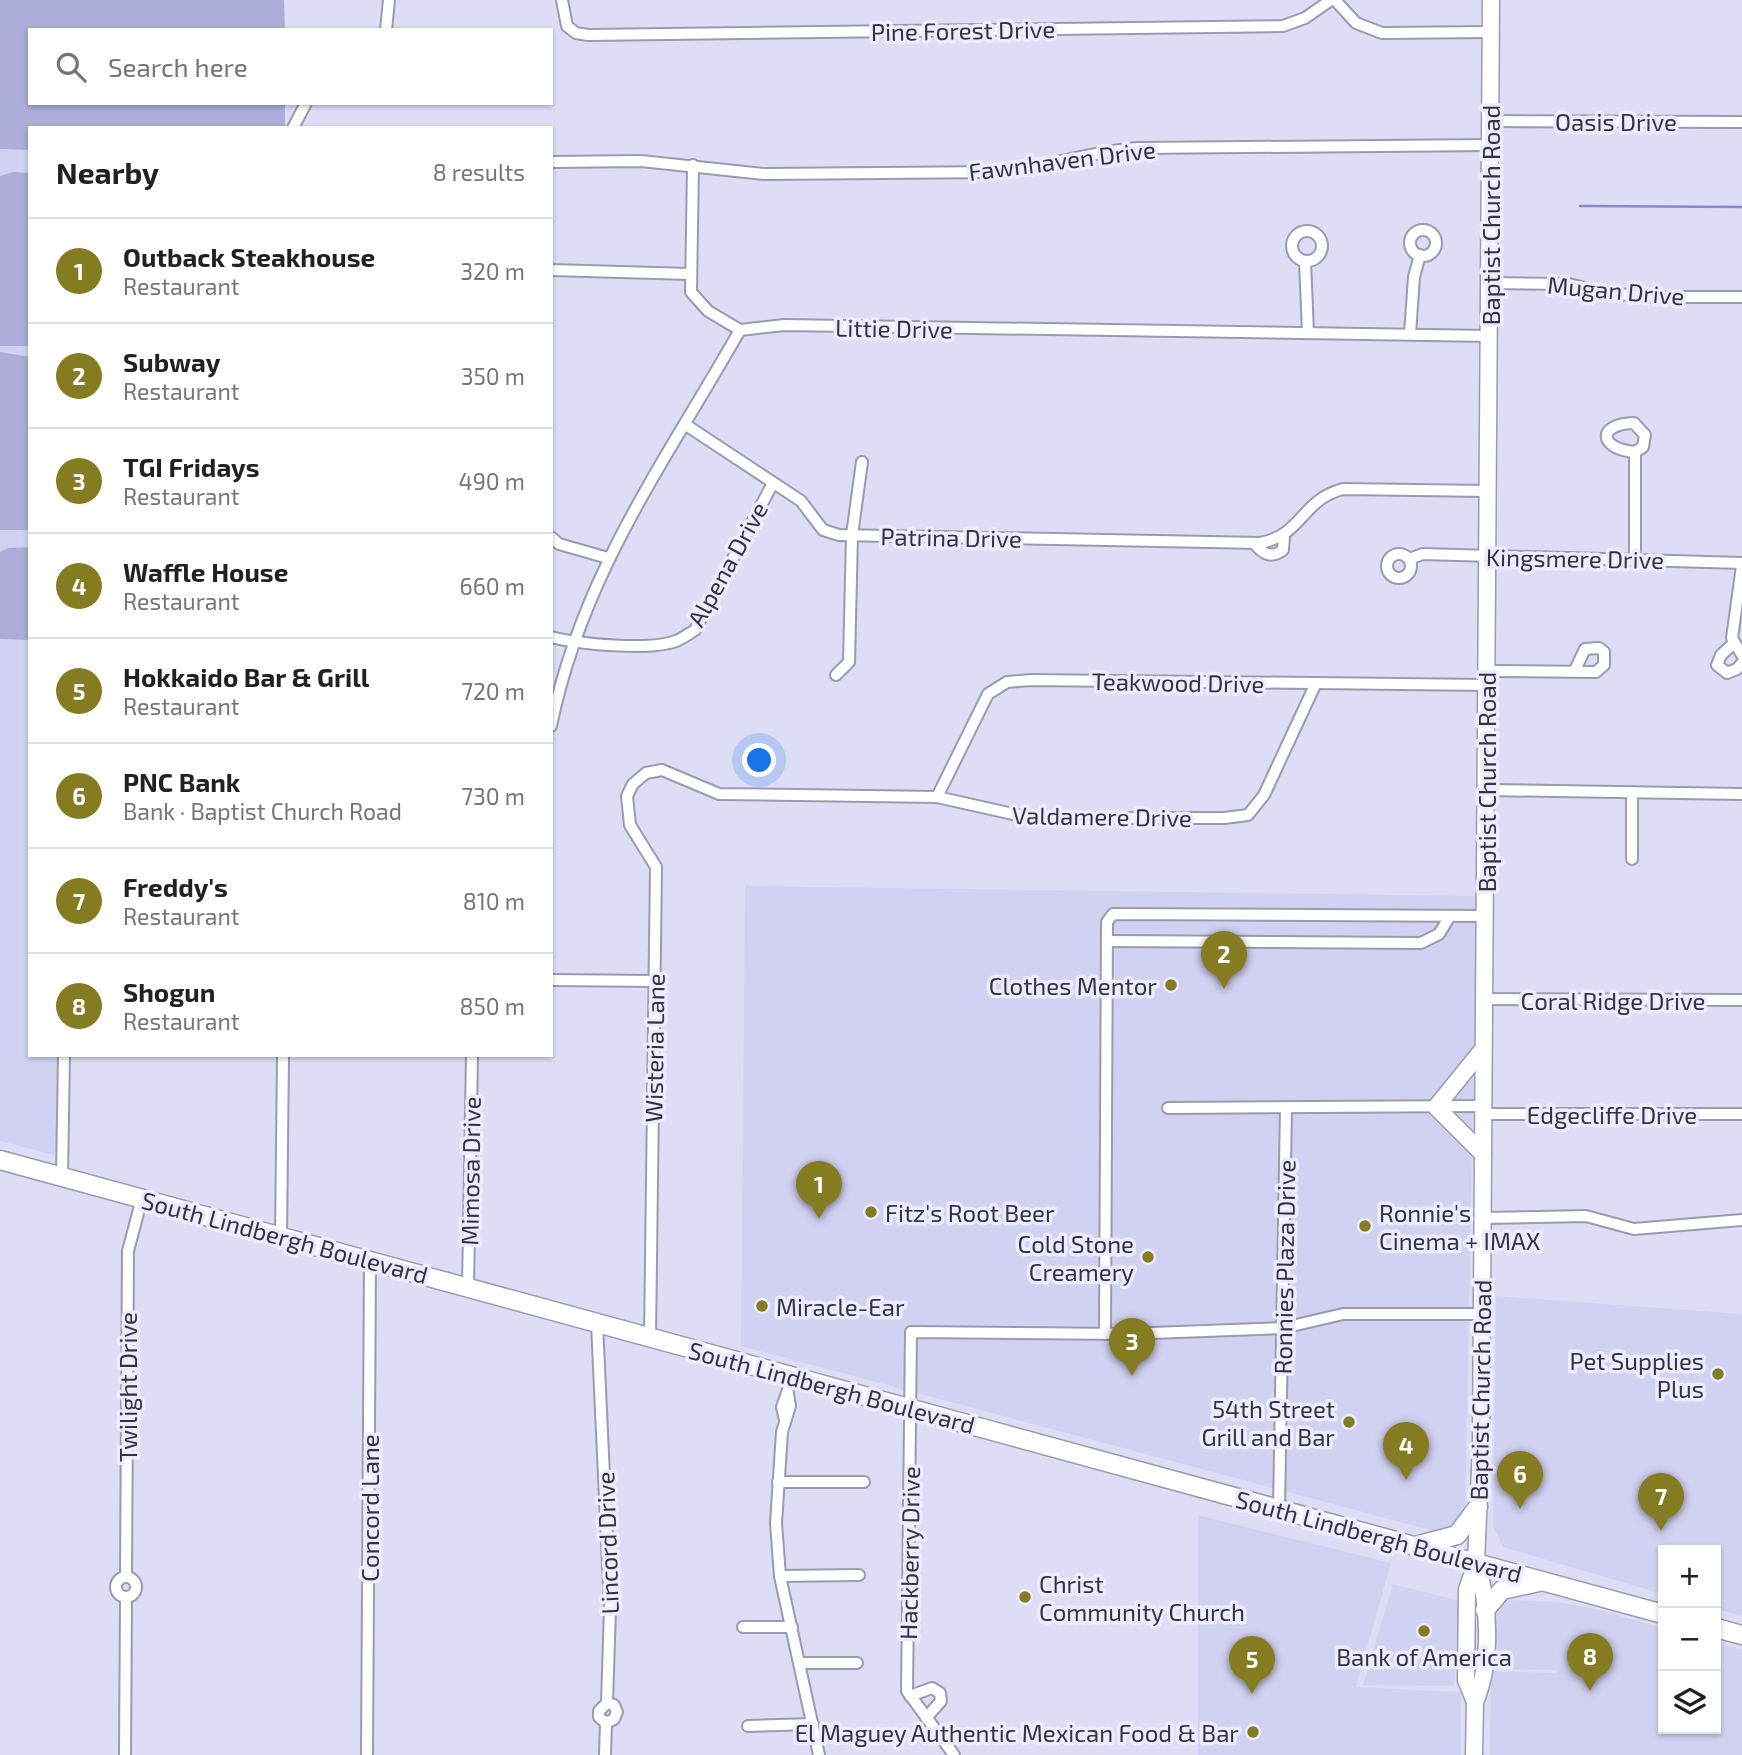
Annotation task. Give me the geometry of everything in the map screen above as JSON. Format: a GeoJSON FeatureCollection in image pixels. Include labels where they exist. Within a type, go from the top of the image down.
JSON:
{"type":"FeatureCollection","features":[{"type":"Feature","properties":{"kind":"main road","name":"South Lindbergh Boulevard"},"geometry":{"type":"LineString","coordinates":[[0,1160],[650,1338],[789,1385],[909,1408],[1658,1613]]}},
{"type":"Feature","properties":{"kind":"main road"},"geometry":{"type":"LineString","coordinates":[[1416,1546],[1457,1535],[1478,1507]]}},
{"type":"Feature","properties":{"kind":"main road"},"geometry":{"type":"LineString","coordinates":[[1485,1610],[1502,1590],[1543,1581]]}},
{"type":"Feature","properties":{"kind":"main road"},"geometry":{"type":"LineString","coordinates":[[1721,1629],[1742,1635]]}},
{"type":"Feature","properties":{"kind":"street"},"geometry":{"type":"LineString","coordinates":[[386,28],[389,0]]}},
{"type":"Feature","properties":{"kind":"street","name":"Pine Forest Drive"},"geometry":{"type":"LineString","coordinates":[[562,0],[567,26],[576,33],[588,35],[1283,26],[1305,18],[1333,0]]}},
{"type":"Feature","properties":{"kind":"street"},"geometry":{"type":"LineString","coordinates":[[1333,0],[1356,23],[1382,33],[1491,32]]}},
{"type":"Feature","properties":{"kind":"street","name":"Baptist Church Road"},"geometry":{"type":"LineString","coordinates":[[1475,1702],[1466,1679],[1467,1590],[1476,1563],[1482,1314],[1491,0]]}},
{"type":"Feature","properties":{"kind":"street"},"geometry":{"type":"LineString","coordinates":[[294,126],[305,105]]}},
{"type":"Feature","properties":{"kind":"street","name":"Oasis Drive"},"geometry":{"type":"LineString","coordinates":[[1490,121],[1742,122]]}},
{"type":"Feature","properties":{"kind":"street","name":"Fawnhaven Drive"},"geometry":{"type":"LineString","coordinates":[[553,162],[627,161],[693,165],[764,174],[1001,172],[1127,149],[1490,145]]}},
{"type":"Feature","properties":{"kind":"street"},"geometry":{"type":"LineString","coordinates":[[553,718],[572,642],[608,558],[740,330],[728,326],[698,302],[691,292],[693,165]]}},
{"type":"Feature","properties":{"kind":"street"},"geometry":{"type":"LineString","coordinates":[[1410,334],[1414,277],[1420,255]]}},
{"type":"Feature","properties":{"kind":"street"},"geometry":{"type":"LineString","coordinates":[[1305,261],[1308,333]]}},
{"type":"Feature","properties":{"kind":"street"},"geometry":{"type":"LineString","coordinates":[[553,270],[690,274]]}},
{"type":"Feature","properties":{"kind":"street","name":"Mugan Drive"},"geometry":{"type":"LineString","coordinates":[[1490,283],[1569,284],[1600,292],[1646,297],[1742,297]]}},
{"type":"Feature","properties":{"kind":"street","name":"Littie Drive"},"geometry":{"type":"LineString","coordinates":[[740,330],[784,325],[1489,336]]}},
{"type":"Feature","properties":{"kind":"street","name":"Patrina Drive"},"geometry":{"type":"LineString","coordinates":[[686,425],[801,501],[824,530],[852,535],[1254,543],[1284,536],[1323,495],[1343,489],[1488,491]]}},
{"type":"Feature","properties":{"kind":"street"},"geometry":{"type":"LineString","coordinates":[[1635,452],[1635,559]]}},
{"type":"Feature","properties":{"kind":"street"},"geometry":{"type":"LineString","coordinates":[[836,675],[849,662],[852,535],[862,462]]}},
{"type":"Feature","properties":{"kind":"street","name":"Alpena Drive"},"geometry":{"type":"LineString","coordinates":[[553,637],[572,642],[656,646],[676,641],[695,631],[772,482]]}},
{"type":"Feature","properties":{"kind":"street"},"geometry":{"type":"LineString","coordinates":[[553,539],[559,544],[608,558]]}},
{"type":"Feature","properties":{"kind":"street","name":"Kingsmere Drive"},"geometry":{"type":"LineString","coordinates":[[1409,559],[1423,554],[1635,559],[1742,565]]}},
{"type":"Feature","properties":{"kind":"street"},"geometry":{"type":"LineString","coordinates":[[1742,565],[1734,643],[1742,655]]}},
{"type":"Feature","properties":{"kind":"street"},"geometry":{"type":"LineString","coordinates":[[1734,643],[1721,655],[1717,665],[1727,673],[1737,669],[1742,663]]}},
{"type":"Feature","properties":{"kind":"street","name":"Teakwood Drive"},"geometry":{"type":"LineString","coordinates":[[937,797],[988,694],[1007,682],[1316,683],[1487,678],[1575,670]]}},
{"type":"Feature","properties":{"kind":"street","name":"Valdamere Drive"},"geometry":{"type":"LineString","coordinates":[[646,774],[662,770],[719,794],[937,797],[1031,818],[1224,818],[1248,815],[1264,796],[1316,683]]}},
{"type":"Feature","properties":{"kind":"street","name":"Wisteria Lane"},"geometry":{"type":"LineString","coordinates":[[646,774],[633,784],[627,796],[627,811],[630,825],[656,867],[650,1338]]}},
{"type":"Feature","properties":{"kind":"street"},"geometry":{"type":"LineString","coordinates":[[1486,790],[1742,794]]}},
{"type":"Feature","properties":{"kind":"street"},"geometry":{"type":"LineString","coordinates":[[1632,792],[1632,859]]}},
{"type":"Feature","properties":{"kind":"street"},"geometry":{"type":"LineString","coordinates":[[1482,1314],[1343,1314],[1283,1328],[1105,1334],[1107,922],[1113,914],[1485,916]]}},
{"type":"Feature","properties":{"kind":"street"},"geometry":{"type":"LineString","coordinates":[[1107,941],[1420,943],[1439,934],[1450,916]]}},
{"type":"Feature","properties":{"kind":"street"},"geometry":{"type":"LineString","coordinates":[[553,980],[654,981]]}},
{"type":"Feature","properties":{"kind":"street","name":"Coral Ridge Drive"},"geometry":{"type":"LineString","coordinates":[[1484,999],[1742,1000]]}},
{"type":"Feature","properties":{"kind":"street"},"geometry":{"type":"LineString","coordinates":[[1436,1107],[1483,1049]]}},
{"type":"Feature","properties":{"kind":"street"},"geometry":{"type":"LineString","coordinates":[[62,1177],[64,1057]]}},
{"type":"Feature","properties":{"kind":"street"},"geometry":{"type":"LineString","coordinates":[[281,1236],[283,1057]]}},
{"type":"Feature","properties":{"kind":"street","name":"Mimosa Drive"},"geometry":{"type":"LineString","coordinates":[[468,1287],[472,1057]]}},
{"type":"Feature","properties":{"kind":"street"},"geometry":{"type":"LineString","coordinates":[[1436,1107],[1483,1154]]}},
{"type":"Feature","properties":{"kind":"street"},"geometry":{"type":"LineString","coordinates":[[1168,1108],[1436,1107],[1482,1110]]}},
{"type":"Feature","properties":{"kind":"street","name":"Ronnies Plaza Drive"},"geometry":{"type":"LineString","coordinates":[[1279,1510],[1286,1108]]}},
{"type":"Feature","properties":{"kind":"street","name":"Edgecliffe Drive"},"geometry":{"type":"LineString","coordinates":[[1482,1110],[1742,1114]]}},
{"type":"Feature","properties":{"kind":"street","name":"Twilight Drive"},"geometry":{"type":"LineString","coordinates":[[125,1755],[126,1598],[120,1596],[116,1587],[118,1581],[126,1577],[128,1251],[142,1198]]}},
{"type":"Feature","properties":{"kind":"street"},"geometry":{"type":"LineString","coordinates":[[1483,1218],[1586,1216],[1634,1229],[1742,1220]]}},
{"type":"Feature","properties":{"kind":"street","name":"Concord Lane"},"geometry":{"type":"LineString","coordinates":[[367,1755],[370,1261]]}},
{"type":"Feature","properties":{"kind":"street","name":"Lincord Drive"},"geometry":{"type":"LineString","coordinates":[[597,1323],[610,1608],[607,1703],[614,1705],[617,1712],[614,1719],[606,1723],[605,1755]]}},
{"type":"Feature","properties":{"kind":"street","name":"Hackberry Drive"},"geometry":{"type":"LineString","coordinates":[[910,1696],[907,1691],[911,1332],[1105,1334]]}},
{"type":"Feature","properties":{"kind":"street"},"geometry":{"type":"LineString","coordinates":[[789,1385],[782,1408],[785,1420],[776,1523],[780,1576],[819,1755]]}},
{"type":"Feature","properties":{"kind":"street"},"geometry":{"type":"LineString","coordinates":[[778,1482],[864,1482]]}},
{"type":"Feature","properties":{"kind":"street","name":"Baptist Church Road"},"geometry":{"type":"LineString","coordinates":[[1474,1755],[1475,1702],[1484,1680],[1486,1590],[1476,1563]]}},
{"type":"Feature","properties":{"kind":"street"},"geometry":{"type":"LineString","coordinates":[[780,1576],[859,1575]]}},
{"type":"Feature","properties":{"kind":"street"},"geometry":{"type":"LineString","coordinates":[[743,1627],[792,1627]]}},
{"type":"Feature","properties":{"kind":"street"},"geometry":{"type":"LineString","coordinates":[[800,1663],[857,1663]]}},
{"type":"Feature","properties":{"kind":"street"},"geometry":{"type":"LineString","coordinates":[[926,1718],[941,1701],[940,1693],[932,1688],[910,1696],[926,1718],[954,1755]]}},
{"type":"Feature","properties":{"kind":"street"},"geometry":{"type":"LineString","coordinates":[[748,1726],[813,1724]]}},
{"type":"Feature","properties":{"kind":"shaded area"},"geometry":{"type":"Polygon","coordinates":[[[0,0],[284,0],[285,28],[28,28],[28,105],[285,105],[285,126],[28,126],[28,150],[0,149],[0,0]]]}},
{"type":"Feature","properties":{"kind":"shaded area"},"geometry":{"type":"Polygon","coordinates":[[[0,149],[28,150],[28,1057],[59,1057],[58,1148],[54,1155],[0,1141],[0,149]]]}},
{"type":"Feature","properties":{"kind":"shaded area"},"geometry":{"type":"Polygon","coordinates":[[[14,172],[28,173],[28,346],[0,346],[0,176],[14,172]]]}},
{"type":"Feature","properties":{"kind":"shaded area"},"geometry":{"type":"Polygon","coordinates":[[[0,352],[28,357],[28,530],[0,530],[0,352]]]}},
{"type":"Feature","properties":{"kind":"shaded area"},"geometry":{"type":"Polygon","coordinates":[[[28,547],[28,640],[0,639],[0,552],[8,548],[28,547]]]}},
{"type":"Feature","properties":{"kind":"shaded area"},"geometry":{"type":"Polygon","coordinates":[[[745,886],[1477,896],[1465,1515],[1461,1524],[1445,1532],[1434,1531],[741,1346],[745,886]]]}},
{"type":"Feature","properties":{"kind":"shaded area"},"geometry":{"type":"Polygon","coordinates":[[[1496,1296],[1742,1314],[1742,1616],[1721,1610],[1721,1545],[1658,1545],[1658,1593],[1503,1547],[1493,1526],[1496,1296]]]}},
{"type":"Feature","properties":{"kind":"shaded area"},"geometry":{"type":"Polygon","coordinates":[[[1198,1515],[1391,1563],[1356,1687],[1461,1692],[1461,1755],[1198,1755],[1198,1515]]]}},
{"type":"Feature","properties":{"kind":"shaded area"},"geometry":{"type":"Polygon","coordinates":[[[1393,1584],[1460,1601],[1454,1686],[1363,1685],[1393,1584]]]}},
{"type":"Feature","properties":{"kind":"shaded area"},"geometry":{"type":"Polygon","coordinates":[[[1515,1600],[1558,1602],[1658,1627],[1658,1734],[1721,1734],[1721,1644],[1742,1650],[1742,1755],[1490,1755],[1491,1671],[1557,1673],[1556,1670],[1494,1669],[1495,1604],[1515,1600]]]}},
{"type":"Feature","properties":{"kind":"waterway"},"geometry":{"type":"LineString","coordinates":[[1580,206],[1742,207]]}},
{"type":"Feature","properties":{"kind":"place","name":"Clothes Mentor"},"geometry":{"type":"Point","coordinates":[1171,985]}},
{"type":"Feature","properties":{"kind":"place","name":"Subway"},"geometry":{"type":"Point","coordinates":[1224,989]}},
{"type":"Feature","properties":{"kind":"place","name":"Fitz's Root Beer"},"geometry":{"type":"Point","coordinates":[871,1212]}},
{"type":"Feature","properties":{"kind":"place","name":"Outback Steakhouse"},"geometry":{"type":"Point","coordinates":[819,1219]}},
{"type":"Feature","properties":{"kind":"place","name":"Ronnie's Cinema + IMAX"},"geometry":{"type":"Point","coordinates":[1365,1226]}},
{"type":"Feature","properties":{"kind":"place","name":"Cold Stone Creamery"},"geometry":{"type":"Point","coordinates":[1148,1257]}},
{"type":"Feature","properties":{"kind":"place","name":"Miracle-Ear"},"geometry":{"type":"Point","coordinates":[762,1306]}},
{"type":"Feature","properties":{"kind":"place","name":"Pet Supplies Plus"},"geometry":{"type":"Point","coordinates":[1718,1374]}},
{"type":"Feature","properties":{"kind":"place","name":"TGI Fridays"},"geometry":{"type":"Point","coordinates":[1132,1376]}},
{"type":"Feature","properties":{"kind":"place","name":"54th Street Grill and Bar"},"geometry":{"type":"Point","coordinates":[1349,1422]}},
{"type":"Feature","properties":{"kind":"place","name":"Waffle House"},"geometry":{"type":"Point","coordinates":[1406,1480]}},
{"type":"Feature","properties":{"kind":"place","name":"PNC Bank"},"geometry":{"type":"Point","coordinates":[1520,1509]}},
{"type":"Feature","properties":{"kind":"place","name":"Freddy's"},"geometry":{"type":"Point","coordinates":[1661,1531]}},
{"type":"Feature","properties":{"kind":"place","name":"Christ Community Church"},"geometry":{"type":"Point","coordinates":[1025,1597]}},
{"type":"Feature","properties":{"kind":"place","name":"Bank of America"},"geometry":{"type":"Point","coordinates":[1424,1631]}},
{"type":"Feature","properties":{"kind":"place","name":"Shogun"},"geometry":{"type":"Point","coordinates":[1590,1691]}},
{"type":"Feature","properties":{"kind":"place","name":"Hokkaido Bar & Grill"},"geometry":{"type":"Point","coordinates":[1252,1694]}},
{"type":"Feature","properties":{"kind":"place","name":"El Maguey Authentic Mexican Food & Bar"},"geometry":{"type":"Point","coordinates":[1253,1732]}}]}
